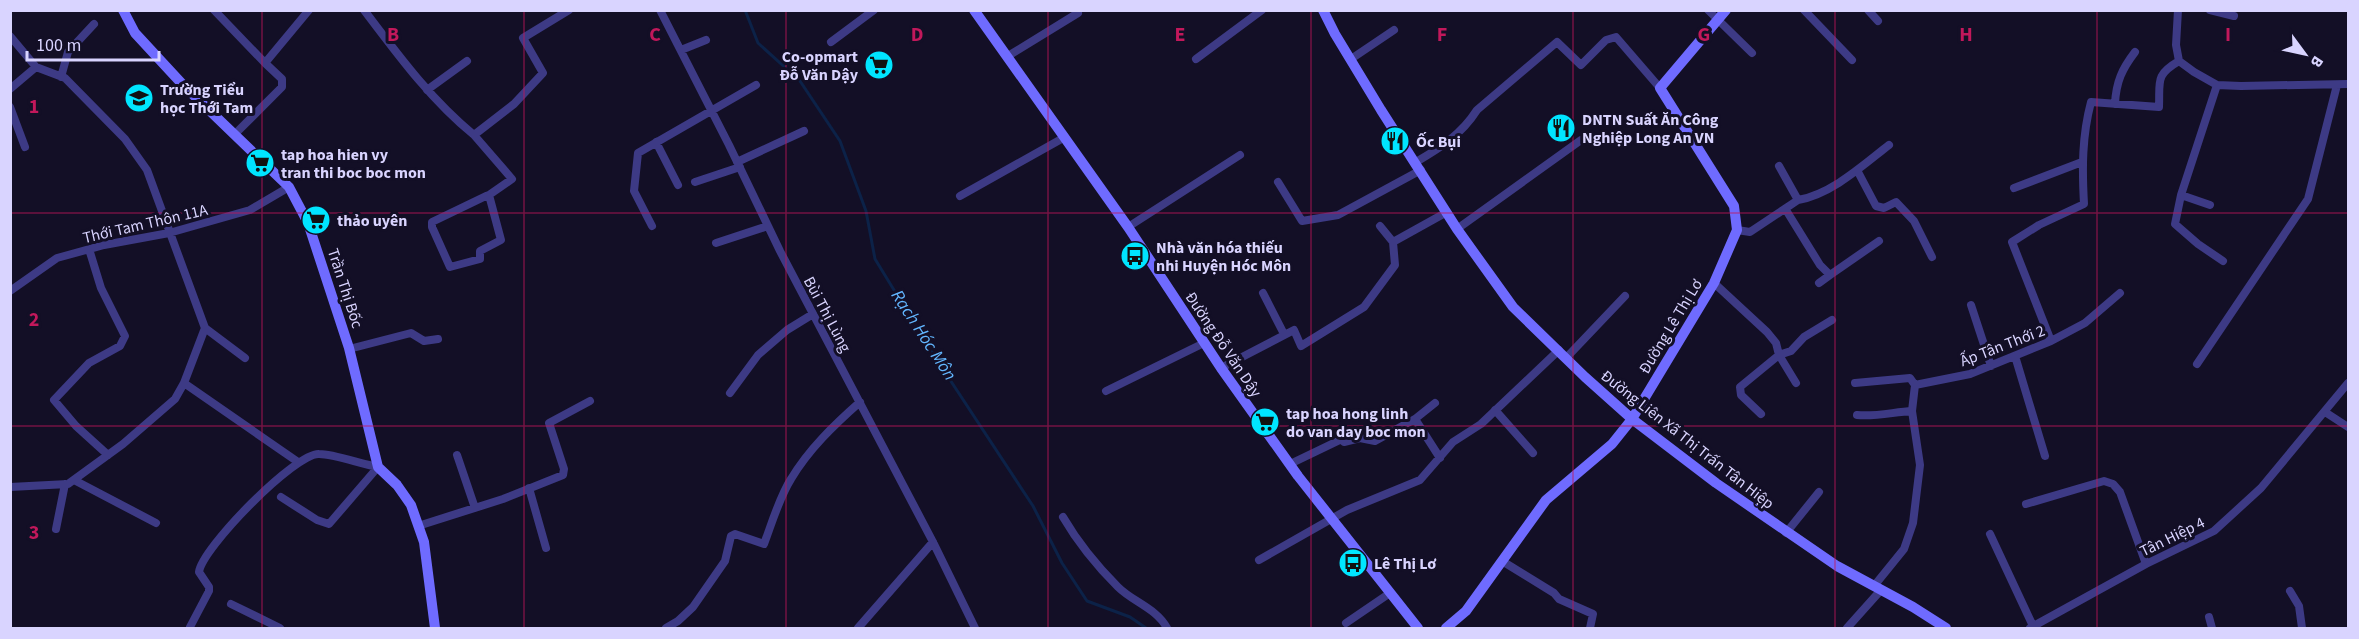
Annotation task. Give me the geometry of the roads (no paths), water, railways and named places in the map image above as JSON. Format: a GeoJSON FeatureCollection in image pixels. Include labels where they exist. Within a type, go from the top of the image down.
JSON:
{"type":"FeatureCollection","features":[{"type":"Feature","properties":{"kind":"street","name":"Trần Thị Bốc"},"geometry":{"type":"LineString","coordinates":[[123,10],[135,33],[184,86],[289,187],[308,223],[350,349],[378,467]]}},
{"type":"Feature","properties":{"kind":"street"},"geometry":{"type":"LineString","coordinates":[[213,10],[282,79],[282,87],[235,134]]}},
{"type":"Feature","properties":{"kind":"street"},"geometry":{"type":"LineString","coordinates":[[265,63],[309,10]]}},
{"type":"Feature","properties":{"kind":"street"},"geometry":{"type":"LineString","coordinates":[[364,10],[427,90],[452,117],[474,135],[512,179],[489,195],[432,222],[450,267],[480,260],[480,251],[501,239],[489,195]]}},
{"type":"Feature","properties":{"kind":"street"},"geometry":{"type":"LineString","coordinates":[[474,135],[514,104],[543,73],[523,38],[569,10]]}},
{"type":"Feature","properties":{"kind":"street","name":"Bùi Thị Lùng"},"geometry":{"type":"LineString","coordinates":[[660,10],[768,226],[933,542],[975,628]]}},
{"type":"Feature","properties":{"kind":"street"},"geometry":{"type":"LineString","coordinates":[[831,42],[874,10]]}},
{"type":"Feature","properties":{"kind":"street","name":"Đường Đỗ Văn Dậy"},"geometry":{"type":"LineString","coordinates":[[974,10],[1128,228],[1221,368],[1331,520],[1418,628]]}},
{"type":"Feature","properties":{"kind":"street"},"geometry":{"type":"LineString","coordinates":[[1196,59],[1262,10]]}},
{"type":"Feature","properties":{"kind":"street","name":"Đường Liên Xã Thị Trấn Tân Hiệp"},"geometry":{"type":"LineString","coordinates":[[1323,10],[1335,34],[1457,229],[1513,307],[1632,419],[1716,483],[1837,566],[1913,607],[1943,628]]}},
{"type":"Feature","properties":{"kind":"street"},"geometry":{"type":"LineString","coordinates":[[1708,10],[1752,53]]}},
{"type":"Feature","properties":{"kind":"street"},"geometry":{"type":"LineString","coordinates":[[1660,88],[1726,10]]}},
{"type":"Feature","properties":{"kind":"street"},"geometry":{"type":"LineString","coordinates":[[1804,10],[1852,60]]}},
{"type":"Feature","properties":{"kind":"street"},"geometry":{"type":"LineString","coordinates":[[1868,10],[1878,21]]}},
{"type":"Feature","properties":{"kind":"street"},"geometry":{"type":"LineString","coordinates":[[2178,10],[2176,45],[2179,61],[2217,85],[2349,84]]}},
{"type":"Feature","properties":{"kind":"street"},"geometry":{"type":"LineString","coordinates":[[2210,10],[2234,16]]}},
{"type":"Feature","properties":{"kind":"street"},"geometry":{"type":"LineString","coordinates":[[1008,57],[1078,13]]}},
{"type":"Feature","properties":{"kind":"street"},"geometry":{"type":"LineString","coordinates":[[61,77],[68,52],[94,24]]}},
{"type":"Feature","properties":{"kind":"street"},"geometry":{"type":"LineString","coordinates":[[1351,59],[1394,30]]}},
{"type":"Feature","properties":{"kind":"street"},"geometry":{"type":"LineString","coordinates":[[10,36],[36,67],[65,78],[125,139],[147,170],[205,328],[245,358]]}},
{"type":"Feature","properties":{"kind":"street"},"geometry":{"type":"LineString","coordinates":[[1278,182],[1302,221],[1338,215],[1418,166],[1448,143],[1469,122],[1477,110],[1557,42],[1581,65],[1605,40],[1616,37],[1660,88],[1734,206],[1737,230],[1750,232],[1798,200],[1809,198],[1857,170],[1889,145]]}},
{"type":"Feature","properties":{"kind":"street"},"geometry":{"type":"LineString","coordinates":[[681,50],[706,40]]}},
{"type":"Feature","properties":{"kind":"street"},"geometry":{"type":"LineString","coordinates":[[2115,104],[2115,89],[2121,71],[2135,52]]}},
{"type":"Feature","properties":{"kind":"street"},"geometry":{"type":"LineString","coordinates":[[427,90],[467,61]]}},
{"type":"Feature","properties":{"kind":"street"},"geometry":{"type":"LineString","coordinates":[[2050,341],[2012,242],[2039,225],[2084,204],[2082,162],[2085,125],[2091,102],[2159,107],[2163,70],[2179,61]]}},
{"type":"Feature","properties":{"kind":"street"},"geometry":{"type":"LineString","coordinates":[[10,89],[36,67]]}},
{"type":"Feature","properties":{"kind":"street"},"geometry":{"type":"LineString","coordinates":[[2217,85],[2181,195],[2175,224],[2223,261]]}},
{"type":"Feature","properties":{"kind":"street"},"geometry":{"type":"LineString","coordinates":[[2197,364],[2308,199],[2337,85]]}},
{"type":"Feature","properties":{"kind":"street"},"geometry":{"type":"LineString","coordinates":[[652,226],[634,190],[638,153],[756,86]]}},
{"type":"Feature","properties":{"kind":"street"},"geometry":{"type":"LineString","coordinates":[[10,107],[25,147]]}},
{"type":"Feature","properties":{"kind":"street"},"geometry":{"type":"LineString","coordinates":[[695,182],[739,164],[804,131]]}},
{"type":"Feature","properties":{"kind":"street"},"geometry":{"type":"LineString","coordinates":[[960,196],[1065,137]]}},
{"type":"Feature","properties":{"kind":"street"},"geometry":{"type":"LineString","coordinates":[[1457,229],[1581,140],[1597,139]]}},
{"type":"Feature","properties":{"kind":"street"},"geometry":{"type":"LineString","coordinates":[[656,142],[678,185]]}},
{"type":"Feature","properties":{"kind":"street"},"geometry":{"type":"LineString","coordinates":[[1128,228],[1240,155]]}},
{"type":"Feature","properties":{"kind":"street"},"geometry":{"type":"LineString","coordinates":[[2014,188],[2082,162]]}},
{"type":"Feature","properties":{"kind":"street"},"geometry":{"type":"LineString","coordinates":[[1779,166],[1798,200]]}},
{"type":"Feature","properties":{"kind":"street"},"geometry":{"type":"LineString","coordinates":[[1857,170],[1876,206],[1884,208],[1896,202],[1910,216],[1932,258]]}},
{"type":"Feature","properties":{"kind":"street","name":"Thới Tam Thôn 11A"},"geometry":{"type":"LineString","coordinates":[[10,291],[57,258],[89,249],[169,233],[250,210],[289,187]]}},
{"type":"Feature","properties":{"kind":"street"},"geometry":{"type":"LineString","coordinates":[[2181,195],[2210,206]]}},
{"type":"Feature","properties":{"kind":"street"},"geometry":{"type":"LineString","coordinates":[[1786,210],[1820,265],[1830,275]]}},
{"type":"Feature","properties":{"kind":"street"},"geometry":{"type":"LineString","coordinates":[[1393,242],[1447,212]]}},
{"type":"Feature","properties":{"kind":"street"},"geometry":{"type":"LineString","coordinates":[[716,243],[768,226]]}},
{"type":"Feature","properties":{"kind":"street"},"geometry":{"type":"LineString","coordinates":[[1221,368],[1294,330],[1301,346],[1364,307],[1395,265],[1393,242],[1380,226]]}},
{"type":"Feature","properties":{"kind":"street","name":"Đường Lê Thị Lơ"},"geometry":{"type":"LineString","coordinates":[[1446,628],[1466,611],[1546,500],[1612,444],[1632,419],[1714,284],[1737,230]]}},
{"type":"Feature","properties":{"kind":"street"},"geometry":{"type":"LineString","coordinates":[[1819,283],[1879,241]]}},
{"type":"Feature","properties":{"kind":"street"},"geometry":{"type":"LineString","coordinates":[[89,249],[101,288],[125,336],[120,346],[89,363],[54,400],[76,426],[108,455]]}},
{"type":"Feature","properties":{"kind":"street"},"geometry":{"type":"LineString","coordinates":[[1714,284],[1776,342],[1779,355],[1796,383]]}},
{"type":"Feature","properties":{"kind":"street"},"geometry":{"type":"LineString","coordinates":[[1263,293],[1284,334]]}},
{"type":"Feature","properties":{"kind":"street","name":"Ấp Tân Thới 2"},"geometry":{"type":"LineString","coordinates":[[1915,385],[1970,374],[2050,341],[2085,323],[2120,293]]}},
{"type":"Feature","properties":{"kind":"street"},"geometry":{"type":"LineString","coordinates":[[1259,560],[1347,510],[1378,495],[1420,480],[1453,442],[1482,424],[1624,296]]}},
{"type":"Feature","properties":{"kind":"street"},"geometry":{"type":"LineString","coordinates":[[1971,305],[1991,366]]}},
{"type":"Feature","properties":{"kind":"street"},"geometry":{"type":"LineString","coordinates":[[730,393],[758,354],[787,330],[813,314]]}},
{"type":"Feature","properties":{"kind":"street"},"geometry":{"type":"LineString","coordinates":[[1761,414],[1741,395],[1740,387],[1779,355],[1791,351],[1804,337],[1832,320]]}},
{"type":"Feature","properties":{"kind":"street"},"geometry":{"type":"LineString","coordinates":[[10,487],[65,484],[108,455],[175,399],[184,383],[205,328]]}},
{"type":"Feature","properties":{"kind":"street"},"geometry":{"type":"LineString","coordinates":[[350,349],[411,333],[424,341],[438,339]]}},
{"type":"Feature","properties":{"kind":"street"},"geometry":{"type":"LineString","coordinates":[[1106,391],[1204,343]]}},
{"type":"Feature","properties":{"kind":"street"},"geometry":{"type":"LineString","coordinates":[[2015,356],[2045,456]]}},
{"type":"Feature","properties":{"kind":"street"},"geometry":{"type":"LineString","coordinates":[[1847,628],[1904,549],[1913,523],[1920,465],[1912,411],[1915,385],[1910,378],[1855,383]]}},
{"type":"Feature","properties":{"kind":"street"},"geometry":{"type":"LineString","coordinates":[[184,383],[298,462]]}},
{"type":"Feature","properties":{"kind":"street","name":"Tân Hiệp 4"},"geometry":{"type":"LineString","coordinates":[[2031,627],[2146,564],[2214,531],[2261,488],[2349,383]]}},
{"type":"Feature","properties":{"kind":"street"},"geometry":{"type":"LineString","coordinates":[[418,526],[475,508],[565,473],[549,423],[590,401]]}},
{"type":"Feature","properties":{"kind":"street"},"geometry":{"type":"LineString","coordinates":[[666,628],[678,621],[693,607],[725,561],[731,536],[735,534],[764,544],[790,480],[814,446],[833,425],[860,402]]}},
{"type":"Feature","properties":{"kind":"street"},"geometry":{"type":"LineString","coordinates":[[1290,464],[1342,440],[1344,442],[1360,438],[1375,441],[1415,419],[1436,403]]}},
{"type":"Feature","properties":{"kind":"street"},"geometry":{"type":"LineString","coordinates":[[1495,410],[1533,453]]}},
{"type":"Feature","properties":{"kind":"street"},"geometry":{"type":"LineString","coordinates":[[1857,415],[1870,416],[1882,412],[1912,411]]}},
{"type":"Feature","properties":{"kind":"street"},"geometry":{"type":"LineString","coordinates":[[2325,412],[2349,427]]}},
{"type":"Feature","properties":{"kind":"street"},"geometry":{"type":"LineString","coordinates":[[1415,419],[1440,458]]}},
{"type":"Feature","properties":{"kind":"street"},"geometry":{"type":"LineString","coordinates":[[190,627],[209,591],[209,587],[199,572],[203,560],[231,524],[298,462],[317,453],[378,467],[397,485],[411,505],[424,542],[435,628]]}},
{"type":"Feature","properties":{"kind":"street"},"geometry":{"type":"LineString","coordinates":[[458,455],[475,508]]}},
{"type":"Feature","properties":{"kind":"street"},"geometry":{"type":"LineString","coordinates":[[281,497],[316,520],[329,524],[378,467]]}},
{"type":"Feature","properties":{"kind":"street"},"geometry":{"type":"LineString","coordinates":[[74,480],[156,523]]}},
{"type":"Feature","properties":{"kind":"street"},"geometry":{"type":"LineString","coordinates":[[2026,504],[2104,481],[2114,484],[2120,492],[2146,564]]}},
{"type":"Feature","properties":{"kind":"street"},"geometry":{"type":"LineString","coordinates":[[57,529],[65,484]]}},
{"type":"Feature","properties":{"kind":"street"},"geometry":{"type":"LineString","coordinates":[[529,488],[546,548]]}},
{"type":"Feature","properties":{"kind":"street"},"geometry":{"type":"LineString","coordinates":[[1786,533],[1819,492]]}},
{"type":"Feature","properties":{"kind":"street"},"geometry":{"type":"LineString","coordinates":[[1063,518],[1073,534],[1119,589],[1163,621],[1167,628]]}},
{"type":"Feature","properties":{"kind":"street"},"geometry":{"type":"LineString","coordinates":[[1990,534],[2031,627]]}},
{"type":"Feature","properties":{"kind":"street"},"geometry":{"type":"LineString","coordinates":[[858,628],[933,542]]}},
{"type":"Feature","properties":{"kind":"street"},"geometry":{"type":"LineString","coordinates":[[1502,561],[1554,593],[1559,600],[1593,614],[1590,628]]}},
{"type":"Feature","properties":{"kind":"street"},"geometry":{"type":"LineString","coordinates":[[2290,591],[2299,606],[2302,628]]}},
{"type":"Feature","properties":{"kind":"street"},"geometry":{"type":"LineString","coordinates":[[1346,623],[1390,593]]}},
{"type":"Feature","properties":{"kind":"street"},"geometry":{"type":"LineString","coordinates":[[231,604],[280,628]]}},
{"type":"Feature","properties":{"kind":"street"},"geometry":{"type":"LineString","coordinates":[[2209,617],[2212,628]]}},
{"type":"Feature","properties":{"kind":"waterway","name":"Rạch Hóc Môn"},"geometry":{"type":"LineString","coordinates":[[745,10],[758,43],[800,81],[840,141],[866,211],[875,259],[935,357],[1033,506],[1062,563],[1087,601],[1130,617],[1146,628]]}},
{"type":"Feature","properties":{"kind":"place","name":"Co-opmart Đỗ Văn Dậy"},"geometry":{"type":"Point","coordinates":[879,65]}},
{"type":"Feature","properties":{"kind":"place","name":"Trường Tiểu học Thới Tam"},"geometry":{"type":"Point","coordinates":[139,98]}},
{"type":"Feature","properties":{"kind":"place","name":"DNTN Suất Ăn Công Nghiệp Long An VN"},"geometry":{"type":"Point","coordinates":[1561,128]}},
{"type":"Feature","properties":{"kind":"place","name":"Ốc Bụi"},"geometry":{"type":"Point","coordinates":[1395,141]}},
{"type":"Feature","properties":{"kind":"place","name":"tap hoa hien vy tran thi boc boc mon"},"geometry":{"type":"Point","coordinates":[260,163]}},
{"type":"Feature","properties":{"kind":"place","name":"thảo uyên"},"geometry":{"type":"Point","coordinates":[316,220]}},
{"type":"Feature","properties":{"kind":"place","name":"Nhà văn hóa thiếu nhi Huyện Hóc Môn"},"geometry":{"type":"Point","coordinates":[1135,256]}},
{"type":"Feature","properties":{"kind":"place","name":"tap hoa hong linh do van day boc mon"},"geometry":{"type":"Point","coordinates":[1265,422]}},
{"type":"Feature","properties":{"kind":"place","name":"Lê Thị Lơ"},"geometry":{"type":"Point","coordinates":[1353,563]}}]}
